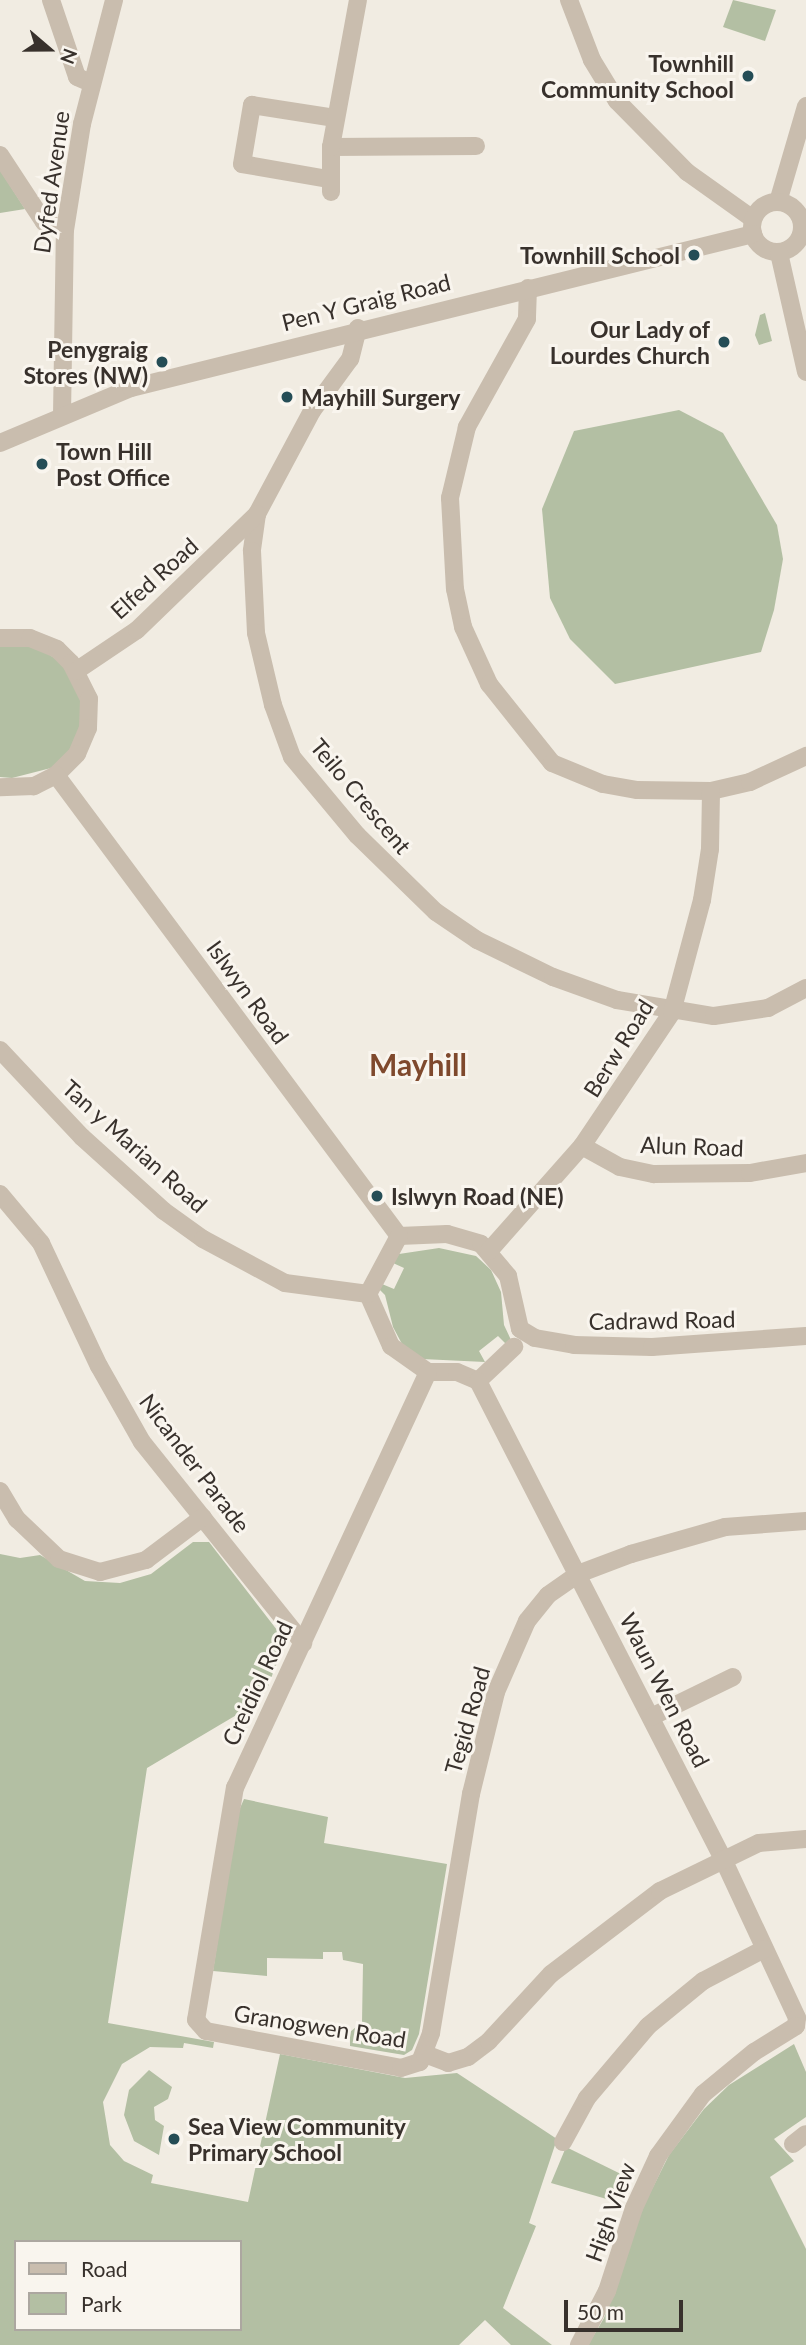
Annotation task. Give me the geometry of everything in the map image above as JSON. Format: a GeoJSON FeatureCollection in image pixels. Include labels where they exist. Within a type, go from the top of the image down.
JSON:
{"type":"FeatureCollection","features":[{"type":"Feature","properties":{"kind":"street"},"geometry":{"type":"LineString","coordinates":[[51,0],[77,77],[91,83]]}},
{"type":"Feature","properties":{"kind":"street","name":"Dyfed Avenue"},"geometry":{"type":"LineString","coordinates":[[62,415],[65,230],[91,83],[114,0]]}},
{"type":"Feature","properties":{"kind":"street"},"geometry":{"type":"LineString","coordinates":[[335,118],[252,104],[242,164],[329,185],[335,118],[358,0]]}},
{"type":"Feature","properties":{"kind":"street"},"geometry":{"type":"LineString","coordinates":[[569,0],[592,60],[617,101],[687,172],[753,227],[762,248],[779,253],[796,243],[804,225],[794,209],[778,202],[763,206],[753,227]]}},
{"type":"Feature","properties":{"kind":"street"},"geometry":{"type":"LineString","coordinates":[[778,202],[806,106]]}},
{"type":"Feature","properties":{"kind":"street"},"geometry":{"type":"LineString","coordinates":[[331,147],[476,146]]}},
{"type":"Feature","properties":{"kind":"street"},"geometry":{"type":"LineString","coordinates":[[0,155],[44,222],[65,230]]}},
{"type":"Feature","properties":{"kind":"street","name":"Pen Y Graig Road"},"geometry":{"type":"LineString","coordinates":[[0,443],[131,388],[358,328],[528,288],[753,227]]}},
{"type":"Feature","properties":{"kind":"street"},"geometry":{"type":"LineString","coordinates":[[779,253],[806,372]]}},
{"type":"Feature","properties":{"kind":"street"},"geometry":{"type":"LineString","coordinates":[[528,288],[527,319],[467,427],[454,475],[452,543],[463,627],[489,684],[552,763],[580,778],[626,788],[711,791],[750,782],[806,756]]}},
{"type":"Feature","properties":{"kind":"street","name":"Teilo Crescent"},"geometry":{"type":"LineString","coordinates":[[358,328],[350,359],[312,411],[257,514],[252,551],[256,633],[273,705],[292,757],[327,800],[404,884],[477,940],[553,977],[617,1000],[672,1012],[743,1015],[806,988]]}},
{"type":"Feature","properties":{"kind":"street","name":"Elfed Road"},"geometry":{"type":"LineString","coordinates":[[76,671],[137,630],[257,514]]}},
{"type":"Feature","properties":{"kind":"street"},"geometry":{"type":"LineString","coordinates":[[0,638],[30,638],[57,649],[76,671],[89,699],[88,728],[77,754],[56,775],[34,786],[0,787]]}},
{"type":"Feature","properties":{"kind":"street","name":"Islwyn Road"},"geometry":{"type":"LineString","coordinates":[[56,775],[399,1236]]}},
{"type":"Feature","properties":{"kind":"street","name":"Berw Road"},"geometry":{"type":"LineString","coordinates":[[489,1251],[582,1146],[672,1012],[702,900],[710,849],[711,791]]}},
{"type":"Feature","properties":{"kind":"street","name":"Tan y Marian Road"},"geometry":{"type":"LineString","coordinates":[[0,1049],[82,1137],[164,1211],[203,1239],[285,1283],[368,1294]]}},
{"type":"Feature","properties":{"kind":"street","name":"Alun Road"},"geometry":{"type":"LineString","coordinates":[[582,1146],[620,1167],[654,1174],[750,1173],[806,1163]]}},
{"type":"Feature","properties":{"kind":"street","name":"Nicander Parade"},"geometry":{"type":"LineString","coordinates":[[0,1194],[41,1243],[104,1375],[142,1442],[303,1643]]}},
{"type":"Feature","properties":{"kind":"street"},"geometry":{"type":"LineString","coordinates":[[489,1251],[472,1240],[447,1234],[399,1236],[368,1294],[391,1346],[429,1372],[457,1372],[478,1381],[514,1347]]}},
{"type":"Feature","properties":{"kind":"street","name":"Cadrawd Road"},"geometry":{"type":"LineString","coordinates":[[489,1251],[509,1276],[520,1329],[535,1338],[574,1345],[652,1347],[806,1336]]}},
{"type":"Feature","properties":{"kind":"street","name":"Creidiol Road"},"geometry":{"type":"LineString","coordinates":[[206,2031],[196,2020],[230,1804],[429,1372]]}},
{"type":"Feature","properties":{"kind":"street","name":"Waun Wen Road"},"geometry":{"type":"LineString","coordinates":[[478,1381],[723,1859],[797,2018],[796,2026]]}},
{"type":"Feature","properties":{"kind":"street"},"geometry":{"type":"LineString","coordinates":[[0,1491],[17,1519],[59,1559],[100,1572],[146,1560],[203,1517]]}},
{"type":"Feature","properties":{"kind":"street","name":"Tegid Road"},"geometry":{"type":"LineString","coordinates":[[425,2054],[471,1794],[496,1692],[527,1621],[548,1595],[578,1574],[724,1527],[806,1521]]}},
{"type":"Feature","properties":{"kind":"street"},"geometry":{"type":"LineString","coordinates":[[651,1717],[733,1678]]}},
{"type":"Feature","properties":{"kind":"street","name":"Granogwen Road"},"geometry":{"type":"LineString","coordinates":[[206,2031],[401,2068],[420,2062],[425,2054],[448,2063],[468,2057],[551,1974],[603,1931],[660,1891],[759,1843],[806,1839]]}},
{"type":"Feature","properties":{"kind":"street"},"geometry":{"type":"LineString","coordinates":[[563,2142],[587,2098],[648,2026],[703,1981],[764,1949]]}},
{"type":"Feature","properties":{"kind":"street","name":"High View"},"geometry":{"type":"LineString","coordinates":[[579,2345],[607,2291],[634,2208],[658,2156],[703,2094],[754,2052],[796,2026]]}},
{"type":"Feature","properties":{"kind":"green space"},"geometry":{"type":"Polygon","coordinates":[[[733,0],[776,10],[765,41],[723,27],[733,0]]]}},
{"type":"Feature","properties":{"kind":"green space"},"geometry":{"type":"Polygon","coordinates":[[[0,170],[25,209],[0,213],[0,170]]]}},
{"type":"Feature","properties":{"kind":"green space"},"geometry":{"type":"Polygon","coordinates":[[[765,313],[772,341],[759,345],[755,335],[760,315],[765,313]]]}},
{"type":"Feature","properties":{"kind":"green space"},"geometry":{"type":"Polygon","coordinates":[[[679,410],[723,433],[777,525],[783,559],[774,610],[761,652],[615,684],[570,639],[550,598],[542,509],[574,431],[679,410]]]}},
{"type":"Feature","properties":{"kind":"green space"},"geometry":{"type":"Polygon","coordinates":[[[15,644],[41,649],[63,664],[81,699],[81,725],[70,750],[51,768],[12,778],[0,777],[0,646],[15,644]]]}},
{"type":"Feature","properties":{"kind":"green space"},"geometry":{"type":"Polygon","coordinates":[[[439,1248],[476,1256],[491,1270],[501,1292],[504,1325],[511,1340],[506,1344],[498,1336],[479,1351],[485,1362],[422,1359],[402,1344],[393,1327],[385,1295],[379,1289],[382,1284],[394,1289],[404,1268],[393,1263],[399,1254],[439,1248]]]}},
{"type":"Feature","properties":{"kind":"green space"},"geometry":{"type":"Polygon","coordinates":[[[193,1542],[209,1542],[277,1630],[282,1649],[267,1689],[250,1707],[147,1768],[108,2023],[214,2042],[213,2048],[184,2043],[183,2048],[150,2047],[122,2064],[103,2102],[110,2145],[124,2161],[153,2175],[151,2183],[248,2202],[280,2054],[405,2078],[457,2073],[557,2139],[529,2223],[536,2226],[503,2308],[552,2345],[511,2345],[485,2320],[459,2345],[0,2345],[0,1554],[20,1558],[40,1555],[85,1581],[120,1583],[151,1574],[193,1542]]]}},
{"type":"Feature","properties":{"kind":"green space"},"geometry":{"type":"Polygon","coordinates":[[[244,1799],[328,1817],[324,1843],[447,1864],[419,2034],[412,2050],[404,2055],[350,2046],[350,2032],[362,2022],[363,1964],[343,1960],[342,1952],[323,1952],[323,1959],[267,1958],[267,1976],[213,1971],[237,1815],[244,1799]]]}},
{"type":"Feature","properties":{"kind":"green space"},"geometry":{"type":"Polygon","coordinates":[[[794,2044],[806,2072],[806,2117],[774,2139],[794,2161],[770,2177],[806,2249],[806,2345],[588,2345],[604,2318],[643,2207],[669,2155],[704,2109],[729,2085],[794,2044]]]}},
{"type":"Feature","properties":{"kind":"green space"},"geometry":{"type":"Polygon","coordinates":[[[149,2070],[172,2087],[168,2099],[154,2107],[155,2120],[164,2126],[159,2155],[134,2141],[124,2115],[129,2090],[149,2070]]]}},
{"type":"Feature","properties":{"kind":"green space"},"geometry":{"type":"Polygon","coordinates":[[[566,2147],[627,2177],[617,2202],[551,2183],[566,2147]]]}},
{"type":"Feature","properties":{"kind":"place","name":"Townhill Community School"},"geometry":{"type":"Point","coordinates":[748,76]}},
{"type":"Feature","properties":{"kind":"place","name":"Townhill School"},"geometry":{"type":"Point","coordinates":[694,255]}},
{"type":"Feature","properties":{"kind":"place","name":"Our Lady of Lourdes Church"},"geometry":{"type":"Point","coordinates":[724,342]}},
{"type":"Feature","properties":{"kind":"place","name":"Penygraig Stores (NW)"},"geometry":{"type":"Point","coordinates":[162,362]}},
{"type":"Feature","properties":{"kind":"place","name":"Mayhill Surgery"},"geometry":{"type":"Point","coordinates":[287,397]}},
{"type":"Feature","properties":{"kind":"place","name":"Town Hill Post Office"},"geometry":{"type":"Point","coordinates":[42,464]}},
{"type":"Feature","properties":{"kind":"place","name":"Islwyn Road (NE)"},"geometry":{"type":"Point","coordinates":[377,1196]}},
{"type":"Feature","properties":{"kind":"place","name":"Sea View Community Primary School"},"geometry":{"type":"Point","coordinates":[174,2139]}},
{"type":"Feature","properties":{"kind":"district","name":"Mayhill"},"geometry":{"type":"Point","coordinates":[418,1064]}}]}
